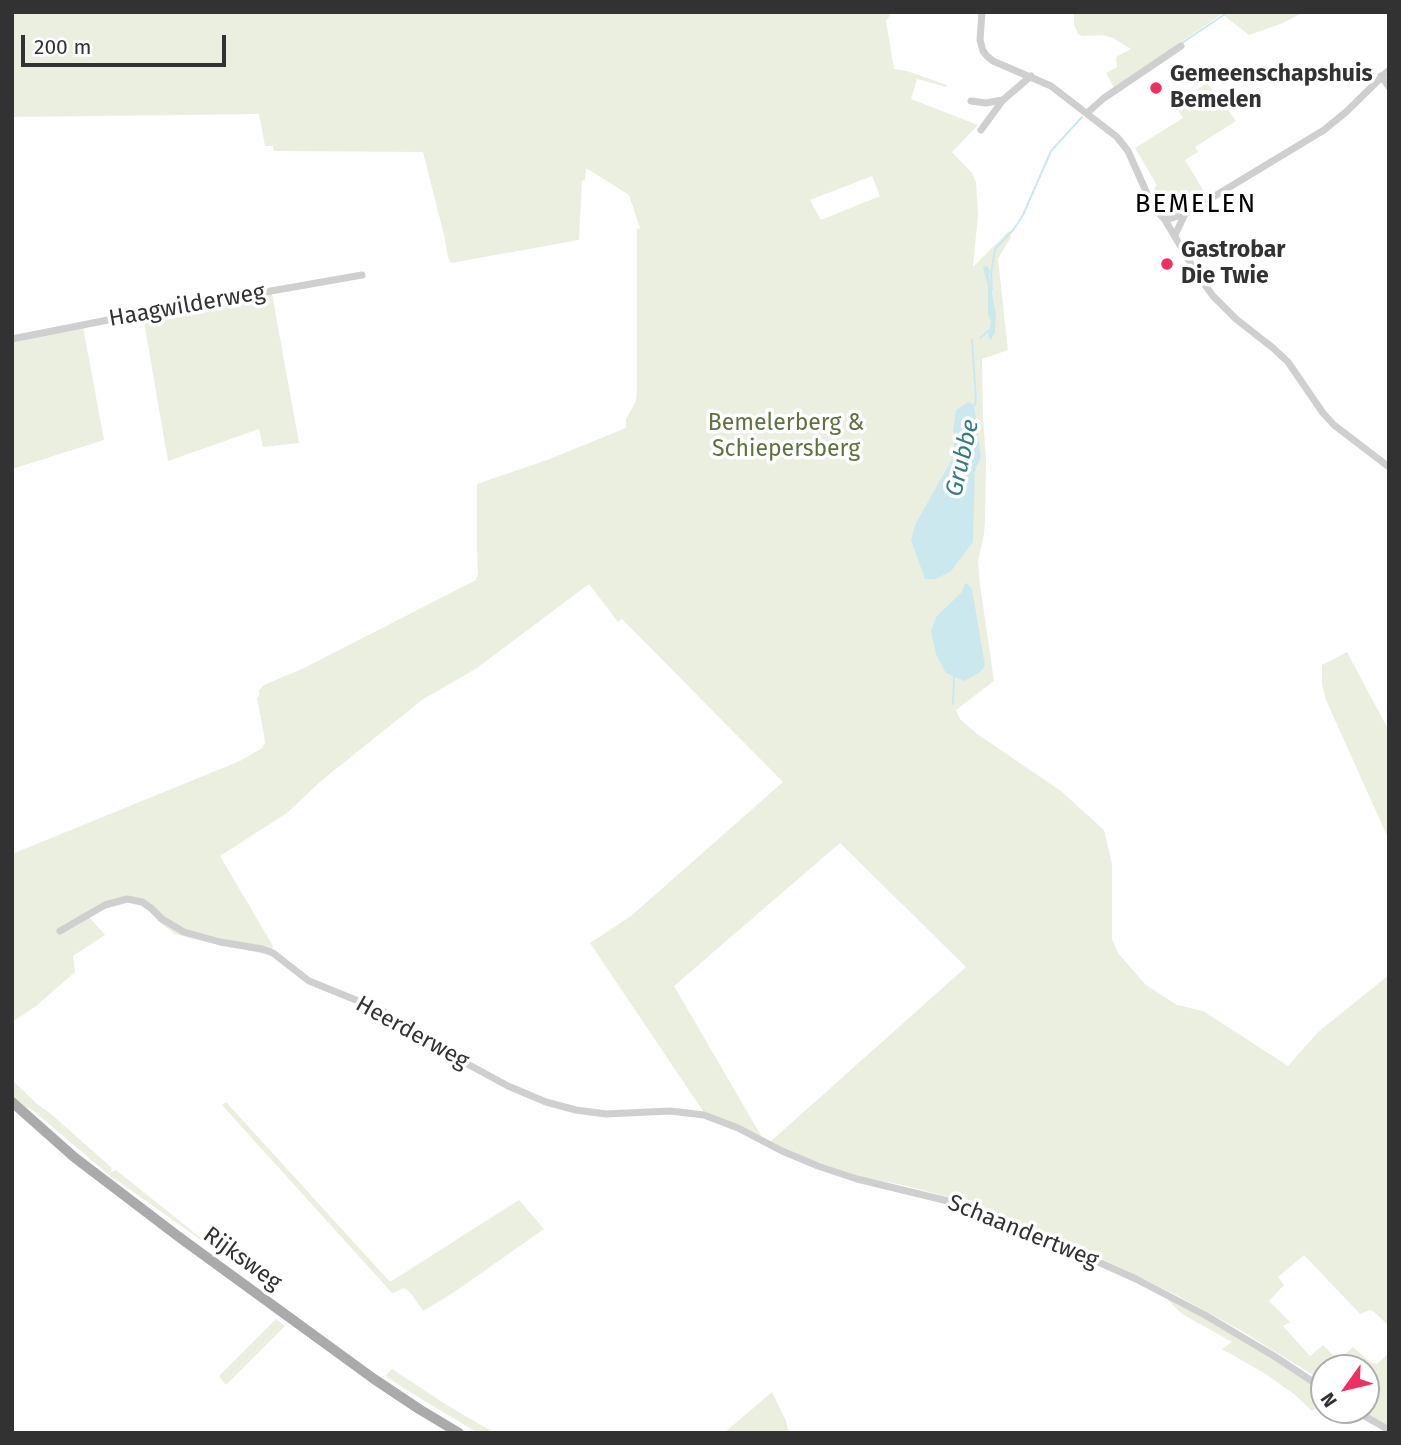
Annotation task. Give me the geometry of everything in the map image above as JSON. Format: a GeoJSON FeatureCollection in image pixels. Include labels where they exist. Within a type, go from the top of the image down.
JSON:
{"type":"FeatureCollection","features":[{"type":"Feature","properties":{"kind":"main road","name":"Rijksweg"},"geometry":{"type":"LineString","coordinates":[[12,1102],[74,1157],[179,1237],[374,1379],[459,1433]]}},
{"type":"Feature","properties":{"kind":"street"},"geometry":{"type":"LineString","coordinates":[[982,12],[980,40],[987,56],[1051,86],[1113,133],[1128,151],[1150,202],[1175,235],[1202,281],[1222,306],[1288,362],[1334,425],[1389,467]]}},
{"type":"Feature","properties":{"kind":"street"},"geometry":{"type":"LineString","coordinates":[[1087,113],[1104,98],[1181,46]]}},
{"type":"Feature","properties":{"kind":"street"},"geometry":{"type":"LineString","coordinates":[[1165,220],[1185,215],[1324,130],[1343,116],[1389,70]]}},
{"type":"Feature","properties":{"kind":"street"},"geometry":{"type":"LineString","coordinates":[[981,130],[1003,100],[1031,76]]}},
{"type":"Feature","properties":{"kind":"street"},"geometry":{"type":"LineString","coordinates":[[1381,76],[1389,87]]}},
{"type":"Feature","properties":{"kind":"street"},"geometry":{"type":"LineString","coordinates":[[971,101],[986,103],[1003,100]]}},
{"type":"Feature","properties":{"kind":"street"},"geometry":{"type":"LineString","coordinates":[[1175,235],[1185,215]]}},
{"type":"Feature","properties":{"kind":"street","name":"Haagwilderweg"},"geometry":{"type":"LineString","coordinates":[[12,340],[123,317],[362,275]]}},
{"type":"Feature","properties":{"kind":"street","name":"Heerderweg"},"geometry":{"type":"LineString","coordinates":[[60,931],[105,905],[127,899],[138,900],[184,932],[270,951],[309,981],[383,1011],[413,1033],[458,1059],[508,1086],[546,1102],[606,1114],[670,1111],[704,1115]]}},
{"type":"Feature","properties":{"kind":"street","name":"Schaandertweg"},"geometry":{"type":"LineString","coordinates":[[704,1115],[738,1128],[808,1163],[952,1202],[1001,1219],[1082,1254],[1205,1315],[1310,1379]]}},
{"type":"Feature","properties":{"kind":"green space","name":"Bemelerberg & Schiepersberg"},"geometry":{"type":"Polygon","coordinates":[[[12,12],[892,12],[886,21],[894,69],[947,85],[946,87],[917,79],[911,99],[978,125],[952,152],[972,173],[976,182],[978,215],[973,267],[1009,231],[1011,237],[998,259],[1008,350],[982,359],[986,460],[985,522],[978,561],[994,681],[956,710],[960,719],[977,734],[1061,791],[1104,830],[1112,864],[1112,939],[1118,953],[1146,985],[1177,1005],[1203,1011],[1288,1066],[1318,1032],[1389,975],[1389,1326],[1370,1310],[1360,1314],[1304,1255],[1278,1277],[1284,1285],[1269,1301],[1290,1322],[1283,1326],[1310,1356],[1310,1373],[1176,1295],[1015,1220],[966,1202],[903,1185],[864,1178],[795,1154],[770,1142],[966,967],[840,843],[674,986],[763,1139],[705,1114],[590,943],[631,916],[783,782],[622,619],[618,622],[589,584],[477,668],[422,700],[321,781],[287,813],[220,856],[273,946],[270,955],[175,934],[137,902],[129,901],[109,906],[89,917],[105,935],[73,956],[75,972],[35,1007],[12,1022],[12,854],[240,761],[262,748],[265,743],[257,698],[264,685],[304,668],[476,580],[477,484],[547,460],[626,428],[626,419],[636,401],[637,389],[637,230],[640,228],[629,195],[586,168],[585,180],[582,181],[579,240],[451,263],[423,152],[274,151],[273,146],[265,146],[259,114],[12,119],[12,12]],[[872,176],[810,200],[821,220],[880,196],[872,176]]]}},
{"type":"Feature","properties":{"kind":"green space"},"geometry":{"type":"Polygon","coordinates":[[[1074,12],[1304,12],[1249,35],[1222,14],[1114,88],[1106,73],[1117,67],[1116,57],[1131,49],[1103,35],[1078,34],[1074,25],[1074,12]]]}},
{"type":"Feature","properties":{"kind":"green space"},"geometry":{"type":"Polygon","coordinates":[[[1207,83],[1236,121],[1195,147],[1198,152],[1185,160],[1205,193],[1176,211],[1171,211],[1154,189],[1157,185],[1135,148],[1183,118],[1175,105],[1207,83]]]}},
{"type":"Feature","properties":{"kind":"green space"},"geometry":{"type":"Polygon","coordinates":[[[272,294],[299,443],[263,447],[259,429],[168,461],[143,316],[272,294]]]}},
{"type":"Feature","properties":{"kind":"green space"},"geometry":{"type":"Polygon","coordinates":[[[83,327],[104,440],[12,469],[12,342],[83,327]]]}},
{"type":"Feature","properties":{"kind":"green space"},"geometry":{"type":"Polygon","coordinates":[[[1347,652],[1389,731],[1388,838],[1326,700],[1322,684],[1322,665],[1347,652]]]}},
{"type":"Feature","properties":{"kind":"green space"},"geometry":{"type":"Polygon","coordinates":[[[12,1080],[112,1168],[109,1173],[116,1170],[222,1255],[108,1174],[30,1108],[22,1107],[12,1097],[12,1080]]]}},
{"type":"Feature","properties":{"kind":"green space"},"geometry":{"type":"Polygon","coordinates":[[[226,1102],[390,1282],[519,1200],[544,1229],[423,1311],[404,1288],[392,1293],[222,1105],[226,1102]]]}},
{"type":"Feature","properties":{"kind":"green space"},"geometry":{"type":"Polygon","coordinates":[[[1162,1294],[1251,1342],[1310,1382],[1310,1409],[1264,1373],[1222,1349],[1232,1342],[1182,1314],[1162,1294]]]}},
{"type":"Feature","properties":{"kind":"green space"},"geometry":{"type":"Polygon","coordinates":[[[276,1319],[285,1326],[226,1385],[219,1376],[276,1319]]]}},
{"type":"Feature","properties":{"kind":"green space"},"geometry":{"type":"Polygon","coordinates":[[[1323,1345],[1332,1354],[1312,1354],[1323,1345]]]}},
{"type":"Feature","properties":{"kind":"green space"},"geometry":{"type":"Polygon","coordinates":[[[1353,1347],[1361,1354],[1345,1354],[1353,1347]]]}},
{"type":"Feature","properties":{"kind":"green space"},"geometry":{"type":"Polygon","coordinates":[[[1389,1353],[1389,1430],[1377,1424],[1380,1424],[1380,1361],[1389,1353]]]}},
{"type":"Feature","properties":{"kind":"green space"},"geometry":{"type":"Polygon","coordinates":[[[392,1369],[495,1433],[478,1433],[413,1394],[385,1376],[392,1369]]]}},
{"type":"Feature","properties":{"kind":"green space"},"geometry":{"type":"Polygon","coordinates":[[[772,1392],[789,1433],[724,1433],[772,1392]]]}},
{"type":"Feature","properties":{"kind":"water"},"geometry":{"type":"Polygon","coordinates":[[[986,265],[990,270],[996,315],[995,332],[991,340],[988,337],[991,321],[988,315],[988,286],[983,268],[986,265]]]}},
{"type":"Feature","properties":{"kind":"water"},"geometry":{"type":"Polygon","coordinates":[[[968,402],[974,405],[981,457],[975,470],[973,542],[951,571],[936,579],[925,579],[911,540],[915,525],[952,459],[956,410],[968,402]]]}},
{"type":"Feature","properties":{"kind":"water"},"geometry":{"type":"Polygon","coordinates":[[[967,583],[972,589],[985,666],[979,673],[964,681],[946,673],[936,654],[931,632],[936,617],[962,592],[967,583]]]}},
{"type":"Feature","properties":{"kind":"waterway"},"geometry":{"type":"LineString","coordinates":[[1182,43],[1228,12]]}},
{"type":"Feature","properties":{"kind":"waterway"},"geometry":{"type":"LineString","coordinates":[[992,290],[991,274],[995,249],[1023,215],[1051,151],[1082,117]]}},
{"type":"Feature","properties":{"kind":"waterway","name":"Grubbe"},"geometry":{"type":"LineString","coordinates":[[980,338],[991,329]]}},
{"type":"Feature","properties":{"kind":"waterway","name":"Grubbe"},"geometry":{"type":"LineString","coordinates":[[972,340],[975,405]]}},
{"type":"Feature","properties":{"kind":"waterway","name":"Grubbe"},"geometry":{"type":"LineString","coordinates":[[953,704],[954,676]]}},
{"type":"Feature","properties":{"kind":"place","name":"Gemeenschapshuis Bemelen"},"geometry":{"type":"Point","coordinates":[1156,88]}},
{"type":"Feature","properties":{"kind":"place","name":"Gastrobar Die Twie"},"geometry":{"type":"Point","coordinates":[1167,264]}},
{"type":"Feature","properties":{"kind":"district","name":"BEMELEN"},"geometry":{"type":"Point","coordinates":[1196,205]}}]}
